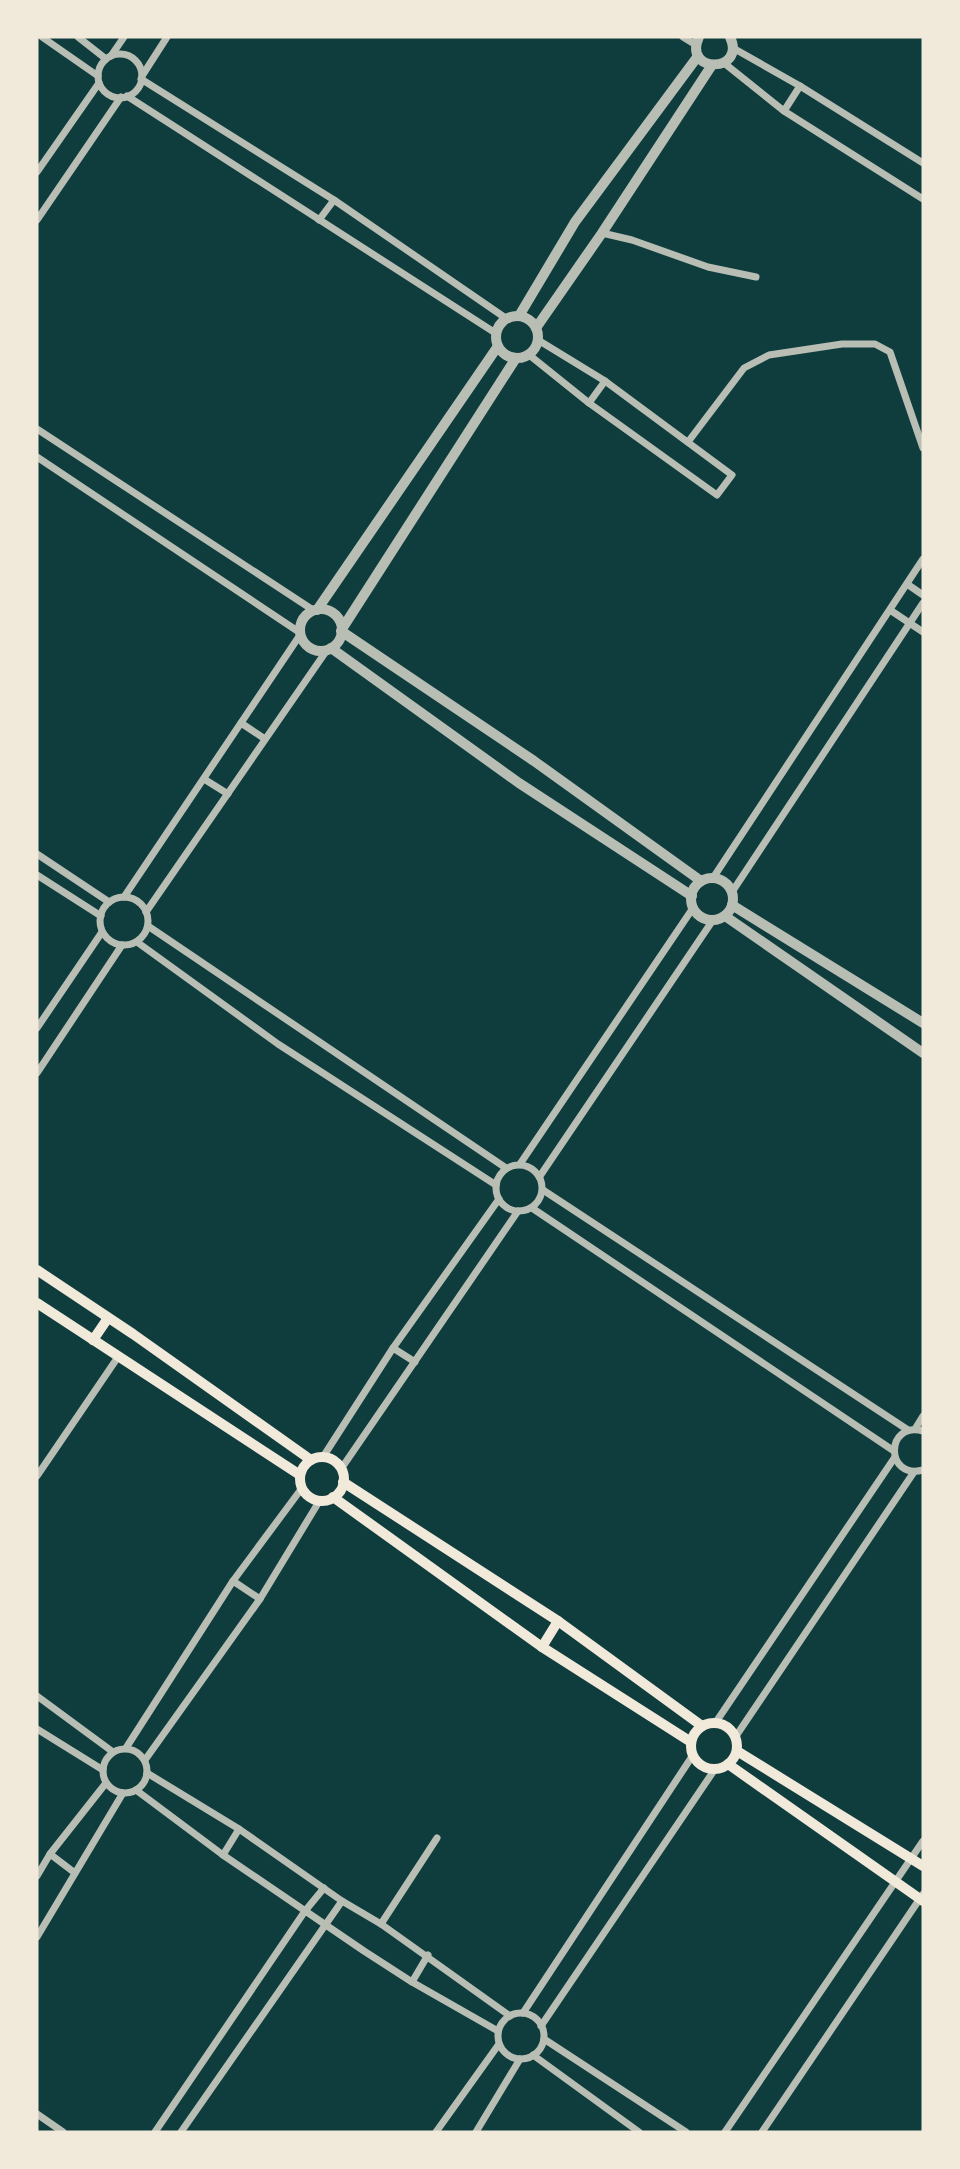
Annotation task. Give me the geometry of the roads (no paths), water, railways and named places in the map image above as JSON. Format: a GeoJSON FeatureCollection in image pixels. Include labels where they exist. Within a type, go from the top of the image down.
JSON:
{"type":"FeatureCollection","features":[{"type":"Feature","properties":{"kind":"main road"},"geometry":{"type":"LineString","coordinates":[[37,1270],[310,1460]]}},
{"type":"Feature","properties":{"kind":"main road"},"geometry":{"type":"LineString","coordinates":[[37,1303],[300,1475]]}},
{"type":"Feature","properties":{"kind":"main road"},"geometry":{"type":"LineString","coordinates":[[93,1340],[108,1318]]}},
{"type":"Feature","properties":{"kind":"main road"},"geometry":{"type":"LineString","coordinates":[[323,1457],[337,1463],[343,1482],[333,1497],[320,1500],[313,1498],[302,1488],[300,1475],[310,1460],[323,1457]]}},
{"type":"Feature","properties":{"kind":"main road"},"geometry":{"type":"LineString","coordinates":[[343,1482],[558,1621],[702,1726]]}},
{"type":"Feature","properties":{"kind":"main road"},"geometry":{"type":"LineString","coordinates":[[333,1497],[542,1647],[691,1742]]}},
{"type":"Feature","properties":{"kind":"main road"},"geometry":{"type":"LineString","coordinates":[[542,1647],[558,1621]]}},
{"type":"Feature","properties":{"kind":"main road"},"geometry":{"type":"LineString","coordinates":[[716,1722],[724,1724],[736,1736],[737,1751],[729,1764],[715,1769],[701,1765],[693,1755],[691,1742],[702,1726],[716,1722]]}},
{"type":"Feature","properties":{"kind":"main road"},"geometry":{"type":"LineString","coordinates":[[737,1751],[923,1866]]}},
{"type":"Feature","properties":{"kind":"main road"},"geometry":{"type":"LineString","coordinates":[[729,1764],[895,1882],[922,1898]]}},
{"type":"Feature","properties":{"kind":"street"},"geometry":{"type":"LineString","coordinates":[[42,37],[99,79],[108,94],[124,97],[497,334]]}},
{"type":"Feature","properties":{"kind":"street"},"geometry":{"type":"LineString","coordinates":[[78,37],[108,57],[125,55],[132,58],[141,69],[142,78]]}},
{"type":"Feature","properties":{"kind":"street"},"geometry":{"type":"LineString","coordinates":[[37,172],[99,79],[99,69],[124,37]]}},
{"type":"Feature","properties":{"kind":"street"},"geometry":{"type":"LineString","coordinates":[[37,220],[124,97],[136,90],[167,37]]}},
{"type":"Feature","properties":{"kind":"street"},"geometry":{"type":"LineString","coordinates":[[683,37],[698,46],[702,61],[712,65],[724,63],[728,59],[733,48],[730,37]]}},
{"type":"Feature","properties":{"kind":"street"},"geometry":{"type":"LineString","coordinates":[[519,316],[575,222],[698,46]]}},
{"type":"Feature","properties":{"kind":"street"},"geometry":{"type":"LineString","coordinates":[[733,48],[800,86],[923,163]]}},
{"type":"Feature","properties":{"kind":"street"},"geometry":{"type":"LineString","coordinates":[[724,63],[784,111],[923,199]]}},
{"type":"Feature","properties":{"kind":"street"},"geometry":{"type":"LineString","coordinates":[[536,328],[712,65]]}},
{"type":"Feature","properties":{"kind":"street"},"geometry":{"type":"LineString","coordinates":[[142,78],[334,200],[507,319]]}},
{"type":"Feature","properties":{"kind":"street"},"geometry":{"type":"LineString","coordinates":[[784,111],[800,86]]}},
{"type":"Feature","properties":{"kind":"street"},"geometry":{"type":"LineString","coordinates":[[319,220],[334,200]]}},
{"type":"Feature","properties":{"kind":"street"},"geometry":{"type":"LineString","coordinates":[[602,233],[632,240],[708,267],[756,277]]}},
{"type":"Feature","properties":{"kind":"street"},"geometry":{"type":"LineString","coordinates":[[146,912],[265,739],[329,649],[340,638],[342,630],[516,358],[533,351],[538,340],[536,328],[526,318],[519,316],[502,323],[497,334],[498,346],[503,352],[516,358]]}},
{"type":"Feature","properties":{"kind":"street"},"geometry":{"type":"LineString","coordinates":[[528,354],[589,403],[717,495],[732,475],[605,381],[538,340]]}},
{"type":"Feature","properties":{"kind":"street"},"geometry":{"type":"LineString","coordinates":[[688,442],[744,368],[769,355],[842,344],[875,344],[890,352],[923,447]]}},
{"type":"Feature","properties":{"kind":"street"},"geometry":{"type":"LineString","coordinates":[[315,610],[498,346]]}},
{"type":"Feature","properties":{"kind":"street"},"geometry":{"type":"LineString","coordinates":[[589,403],[605,381]]}},
{"type":"Feature","properties":{"kind":"street"},"geometry":{"type":"LineString","coordinates":[[37,429],[315,610]]}},
{"type":"Feature","properties":{"kind":"street"},"geometry":{"type":"LineString","coordinates":[[37,457],[300,634]]}},
{"type":"Feature","properties":{"kind":"street"},"geometry":{"type":"LineString","coordinates":[[713,878],[923,559]]}},
{"type":"Feature","properties":{"kind":"street"},"geometry":{"type":"LineString","coordinates":[[907,584],[923,594]]}},
{"type":"Feature","properties":{"kind":"street"},"geometry":{"type":"LineString","coordinates":[[732,892],[724,882],[713,878],[701,881],[693,890],[693,908],[701,917],[713,920],[725,916],[732,905],[732,892],[923,603]]}},
{"type":"Feature","properties":{"kind":"street"},"geometry":{"type":"LineString","coordinates":[[692,896],[519,783],[329,649],[310,649],[300,634],[300,624],[306,614],[324,609],[334,614],[342,630],[534,761],[701,881]]}},
{"type":"Feature","properties":{"kind":"street"},"geometry":{"type":"LineString","coordinates":[[890,610],[923,632]]}},
{"type":"Feature","properties":{"kind":"street"},"geometry":{"type":"LineString","coordinates":[[124,897],[300,634]]}},
{"type":"Feature","properties":{"kind":"street"},"geometry":{"type":"LineString","coordinates":[[241,723],[265,739]]}},
{"type":"Feature","properties":{"kind":"street"},"geometry":{"type":"LineString","coordinates":[[204,779],[228,794]]}},
{"type":"Feature","properties":{"kind":"street"},"geometry":{"type":"LineString","coordinates":[[37,854],[109,902]]}},
{"type":"Feature","properties":{"kind":"street"},"geometry":{"type":"LineString","coordinates":[[37,875],[100,916]]}},
{"type":"Feature","properties":{"kind":"street"},"geometry":{"type":"LineString","coordinates":[[124,897],[137,901],[146,912],[148,926],[142,938],[122,946],[114,943],[102,932],[100,916],[109,902],[124,897]]}},
{"type":"Feature","properties":{"kind":"street"},"geometry":{"type":"LineString","coordinates":[[732,905],[923,1023]]}},
{"type":"Feature","properties":{"kind":"street"},"geometry":{"type":"LineString","coordinates":[[520,1164],[693,908]]}},
{"type":"Feature","properties":{"kind":"street"},"geometry":{"type":"LineString","coordinates":[[725,916],[923,1054]]}},
{"type":"Feature","properties":{"kind":"street"},"geometry":{"type":"LineString","coordinates":[[540,1176],[713,920]]}},
{"type":"Feature","properties":{"kind":"street"},"geometry":{"type":"LineString","coordinates":[[148,926],[506,1168]]}},
{"type":"Feature","properties":{"kind":"street"},"geometry":{"type":"LineString","coordinates":[[37,1028],[102,932]]}},
{"type":"Feature","properties":{"kind":"street"},"geometry":{"type":"LineString","coordinates":[[136,942],[278,1044],[496,1185]]}},
{"type":"Feature","properties":{"kind":"street"},"geometry":{"type":"LineString","coordinates":[[37,1073],[122,946]]}},
{"type":"Feature","properties":{"kind":"street"},"geometry":{"type":"LineString","coordinates":[[520,1164],[540,1176],[543,1190],[532,1208],[518,1211],[510,1209],[499,1199],[496,1185],[506,1168],[520,1164]]}},
{"type":"Feature","properties":{"kind":"street"},"geometry":{"type":"LineString","coordinates":[[543,1190],[915,1430]]}},
{"type":"Feature","properties":{"kind":"street"},"geometry":{"type":"LineString","coordinates":[[323,1457],[393,1348],[499,1199]]}},
{"type":"Feature","properties":{"kind":"street"},"geometry":{"type":"LineString","coordinates":[[532,1208],[895,1454],[902,1467],[920,1471],[736,1736]]}},
{"type":"Feature","properties":{"kind":"street"},"geometry":{"type":"LineString","coordinates":[[341,1469],[518,1211]]}},
{"type":"Feature","properties":{"kind":"street"},"geometry":{"type":"LineString","coordinates":[[393,1348],[415,1362]]}},
{"type":"Feature","properties":{"kind":"street"},"geometry":{"type":"LineString","coordinates":[[37,1476],[118,1357]]}},
{"type":"Feature","properties":{"kind":"street"},"geometry":{"type":"LineString","coordinates":[[716,1722],[895,1454],[898,1438],[915,1430],[923,1416]]}},
{"type":"Feature","properties":{"kind":"street"},"geometry":{"type":"LineString","coordinates":[[127,1748],[233,1581],[302,1488]]}},
{"type":"Feature","properties":{"kind":"street"},"geometry":{"type":"LineString","coordinates":[[145,1760],[260,1599],[320,1500]]}},
{"type":"Feature","properties":{"kind":"street"},"geometry":{"type":"LineString","coordinates":[[233,1581],[260,1599]]}},
{"type":"Feature","properties":{"kind":"street"},"geometry":{"type":"LineString","coordinates":[[37,1696],[113,1752]]}},
{"type":"Feature","properties":{"kind":"street"},"geometry":{"type":"LineString","coordinates":[[37,1729],[103,1770]]}},
{"type":"Feature","properties":{"kind":"street"},"geometry":{"type":"LineString","coordinates":[[127,1748],[140,1754],[145,1760],[147,1773],[142,1786],[123,1793],[106,1783],[103,1770],[113,1752],[127,1748]]}},
{"type":"Feature","properties":{"kind":"street"},"geometry":{"type":"LineString","coordinates":[[523,2013],[693,1755]]}},
{"type":"Feature","properties":{"kind":"street"},"geometry":{"type":"LineString","coordinates":[[541,2025],[715,1769]]}},
{"type":"Feature","properties":{"kind":"street"},"geometry":{"type":"LineString","coordinates":[[147,1773],[239,1829],[342,1901],[428,1955],[510,2016]]}},
{"type":"Feature","properties":{"kind":"street"},"geometry":{"type":"LineString","coordinates":[[37,1876],[50,1854],[106,1783]]}},
{"type":"Feature","properties":{"kind":"street"},"geometry":{"type":"LineString","coordinates":[[136,1790],[223,1855],[305,1911],[412,1982],[498,2031]]}},
{"type":"Feature","properties":{"kind":"street"},"geometry":{"type":"LineString","coordinates":[[37,1934],[123,1793]]}},
{"type":"Feature","properties":{"kind":"street"},"geometry":{"type":"LineString","coordinates":[[223,1855],[239,1829]]}},
{"type":"Feature","properties":{"kind":"street"},"geometry":{"type":"LineString","coordinates":[[381,1924],[437,1838]]}},
{"type":"Feature","properties":{"kind":"street"},"geometry":{"type":"LineString","coordinates":[[725,2132],[923,1841]]}},
{"type":"Feature","properties":{"kind":"street"},"geometry":{"type":"LineString","coordinates":[[50,1854],[75,1873]]}},
{"type":"Feature","properties":{"kind":"street"},"geometry":{"type":"LineString","coordinates":[[155,2132],[305,1911],[324,1888]]}},
{"type":"Feature","properties":{"kind":"street"},"geometry":{"type":"LineString","coordinates":[[762,2132],[922,1898]]}},
{"type":"Feature","properties":{"kind":"street"},"geometry":{"type":"LineString","coordinates":[[181,2132],[342,1901]]}},
{"type":"Feature","properties":{"kind":"street"},"geometry":{"type":"LineString","coordinates":[[412,1982],[428,1955]]}},
{"type":"Feature","properties":{"kind":"street"},"geometry":{"type":"LineString","coordinates":[[523,2013],[531,2015],[541,2025],[544,2039],[542,2046],[533,2055],[520,2059],[508,2055],[499,2045],[498,2031],[510,2016],[523,2013]]}},
{"type":"Feature","properties":{"kind":"street"},"geometry":{"type":"LineString","coordinates":[[544,2039],[686,2132]]}},
{"type":"Feature","properties":{"kind":"street"},"geometry":{"type":"LineString","coordinates":[[436,2132],[499,2045]]}},
{"type":"Feature","properties":{"kind":"street"},"geometry":{"type":"LineString","coordinates":[[533,2055],[639,2132]]}},
{"type":"Feature","properties":{"kind":"street"},"geometry":{"type":"LineString","coordinates":[[476,2132],[520,2059]]}},
{"type":"Feature","properties":{"kind":"street"},"geometry":{"type":"LineString","coordinates":[[37,2114],[63,2132]]}}]}
